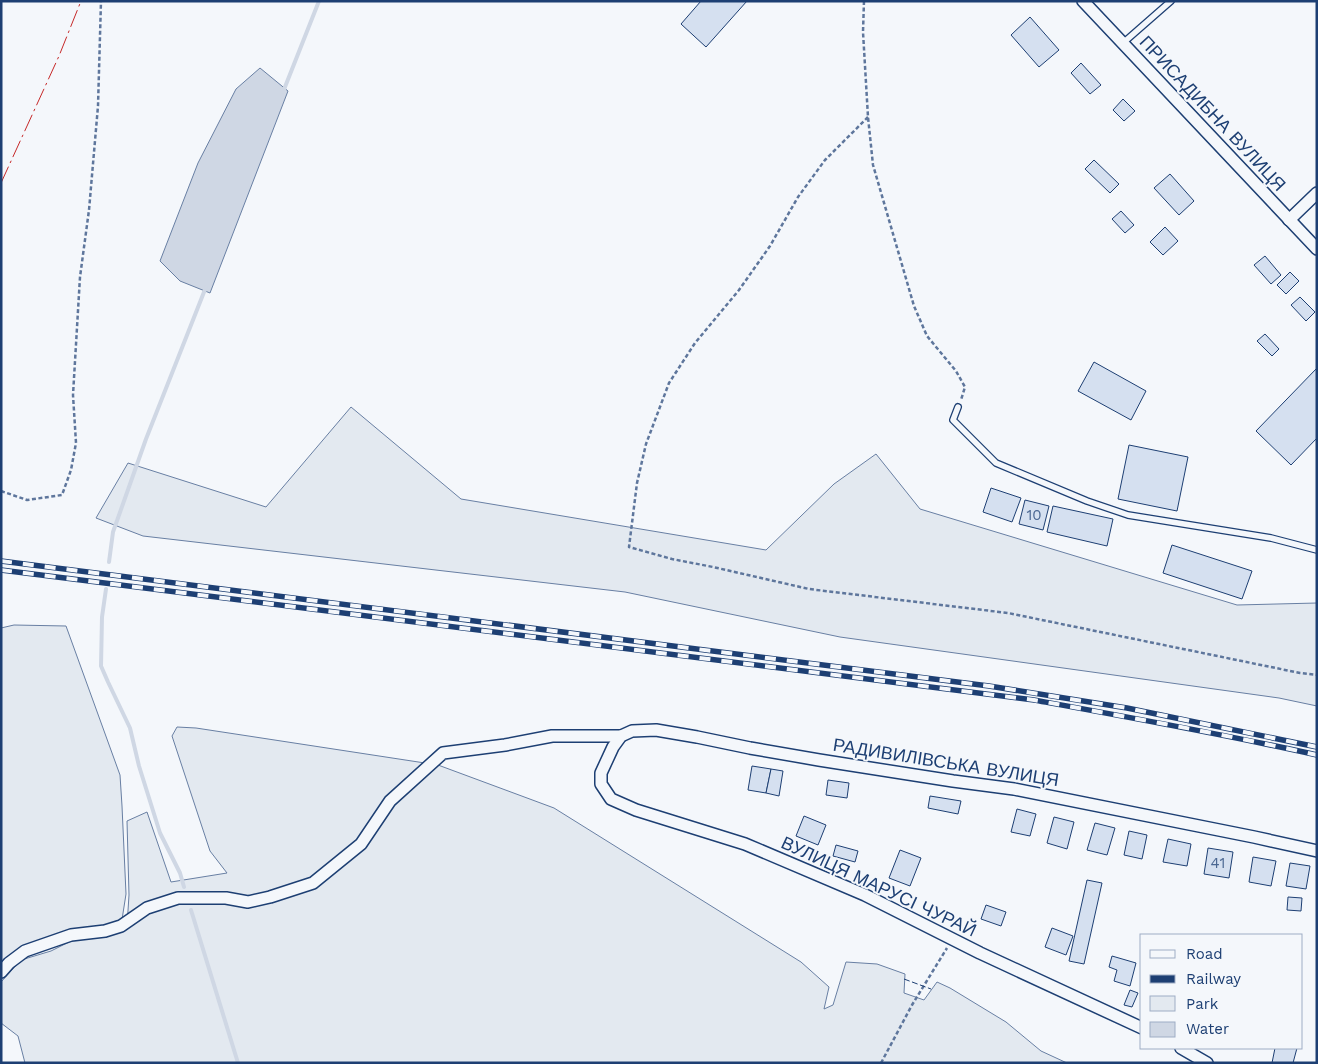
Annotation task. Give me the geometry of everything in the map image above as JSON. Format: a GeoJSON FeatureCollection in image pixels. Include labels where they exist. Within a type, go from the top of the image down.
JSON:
{"type":"FeatureCollection","features":[{"type":"Feature","properties":{"kind":"street","name":"ПРИСАДИБНА ВУЛИЦЯ"},"geometry":{"type":"LineString","coordinates":[[1083,1],[1317,249]]}},
{"type":"Feature","properties":{"kind":"street"},"geometry":{"type":"LineString","coordinates":[[1289,220],[1317,193]]}},
{"type":"Feature","properties":{"kind":"street","name":"РАДИВИЛІВСЬКА ВУЛИЦЯ"},"geometry":{"type":"LineString","coordinates":[[1,972],[9,963],[25,952],[71,935],[105,931],[121,926],[147,908],[178,898],[226,898],[248,902],[270,898],[313,883],[361,844],[390,802],[443,753],[505,745],[552,736],[621,736],[632,731],[656,730],[819,760],[953,781],[1014,788],[1254,836],[1317,851]]}},
{"type":"Feature","properties":{"kind":"street","name":"ВУЛИЦЯ МАРУСІ ЧУРАЙ"},"geometry":{"type":"LineString","coordinates":[[621,736],[602,774],[601,784],[611,799],[636,810],[746,844],[865,895],[1042,982],[1140,1027]]}},
{"type":"Feature","properties":{"kind":"street"},"geometry":{"type":"LineString","coordinates":[[1183,1049],[1207,1063]]}},
{"type":"Feature","properties":{"kind":"lane"},"geometry":{"type":"LineString","coordinates":[[1123,43],[1171,1]]}},
{"type":"Feature","properties":{"kind":"lane"},"geometry":{"type":"LineString","coordinates":[[958,407],[954,420],[996,463],[1087,501],[1128,515],[1271,538],[1317,550]]}},
{"type":"Feature","properties":{"kind":"path"},"geometry":{"type":"LineString","coordinates":[[1,491],[27,500],[62,495],[71,470],[76,443],[73,395],[80,277],[89,210],[98,106],[101,1]]}},
{"type":"Feature","properties":{"kind":"path"},"geometry":{"type":"LineString","coordinates":[[864,1],[863,32],[873,165],[914,306],[927,336],[956,371],[965,387],[958,407]]}},
{"type":"Feature","properties":{"kind":"path"},"geometry":{"type":"LineString","coordinates":[[868,117],[825,160],[798,196],[765,253],[695,343],[670,383],[646,444],[628,547],[672,559],[809,589],[1008,613],[1317,675]]}},
{"type":"Feature","properties":{"kind":"path"},"geometry":{"type":"LineString","coordinates":[[881,1063],[912,1005],[953,939]]}},
{"type":"Feature","properties":{"kind":"green space"},"geometry":{"type":"Polygon","coordinates":[[[351,407],[461,499],[766,550],[834,484],[876,454],[920,509],[1237,605],[1317,603],[1317,706],[1279,698],[840,637],[625,592],[143,536],[96,518],[128,463],[266,507],[351,407]]]}},
{"type":"Feature","properties":{"kind":"green space"},"geometry":{"type":"Polygon","coordinates":[[[14,625],[66,626],[120,775],[126,894],[121,926],[25,951],[1,972],[1,628],[14,625]]]}},
{"type":"Feature","properties":{"kind":"green space"},"geometry":{"type":"Polygon","coordinates":[[[177,727],[196,728],[438,765],[554,808],[801,962],[829,987],[824,1009],[833,1005],[846,962],[877,964],[905,974],[904,993],[924,1000],[937,982],[1006,1022],[1041,1051],[1067,1063],[25,1063],[18,1036],[1,1023],[1,982],[21,960],[51,951],[79,937],[118,933],[127,926],[129,895],[127,821],[147,812],[171,882],[227,873],[210,851],[172,736],[177,727]]]}},
{"type":"Feature","properties":{"kind":"water"},"geometry":{"type":"Polygon","coordinates":[[[260,68],[288,91],[210,293],[180,281],[160,261],[198,163],[236,89],[260,68]]]}},
{"type":"Feature","properties":{"kind":"building"},"geometry":{"type":"Polygon","coordinates":[[[701,1],[747,1],[706,47],[681,24],[701,1]]]}},
{"type":"Feature","properties":{"kind":"building"},"geometry":{"type":"Polygon","coordinates":[[[1030,17],[1059,50],[1039,67],[1011,35],[1030,17]]]}},
{"type":"Feature","properties":{"kind":"building"},"geometry":{"type":"Polygon","coordinates":[[[1081,63],[1101,85],[1090,94],[1071,73],[1081,63]]]}},
{"type":"Feature","properties":{"kind":"building"},"geometry":{"type":"Polygon","coordinates":[[[1123,99],[1135,111],[1124,121],[1113,110],[1123,99]]]}},
{"type":"Feature","properties":{"kind":"building"},"geometry":{"type":"Polygon","coordinates":[[[1094,160],[1119,184],[1110,193],[1085,169],[1094,160]]]}},
{"type":"Feature","properties":{"kind":"building"},"geometry":{"type":"Polygon","coordinates":[[[1170,174],[1194,201],[1179,215],[1154,188],[1170,174]]]}},
{"type":"Feature","properties":{"kind":"building"},"geometry":{"type":"Polygon","coordinates":[[[1121,211],[1134,225],[1125,233],[1112,219],[1121,211]]]}},
{"type":"Feature","properties":{"kind":"building"},"geometry":{"type":"Polygon","coordinates":[[[1165,227],[1178,241],[1163,255],[1150,242],[1165,227]]]}},
{"type":"Feature","properties":{"kind":"building"},"geometry":{"type":"Polygon","coordinates":[[[1265,256],[1281,275],[1271,284],[1254,265],[1265,256]]]}},
{"type":"Feature","properties":{"kind":"building"},"geometry":{"type":"Polygon","coordinates":[[[1290,272],[1299,281],[1286,294],[1277,285],[1290,272]]]}},
{"type":"Feature","properties":{"kind":"building"},"geometry":{"type":"Polygon","coordinates":[[[1300,297],[1315,312],[1306,321],[1291,305],[1300,297]]]}},
{"type":"Feature","properties":{"kind":"building"},"geometry":{"type":"Polygon","coordinates":[[[1265,334],[1279,349],[1272,356],[1257,341],[1265,334]]]}},
{"type":"Feature","properties":{"kind":"building"},"geometry":{"type":"Polygon","coordinates":[[[1094,362],[1146,391],[1131,420],[1078,391],[1094,362]]]}},
{"type":"Feature","properties":{"kind":"building"},"geometry":{"type":"Polygon","coordinates":[[[1317,368],[1317,438],[1291,465],[1256,431],[1317,368]]]}},
{"type":"Feature","properties":{"kind":"building"},"geometry":{"type":"Polygon","coordinates":[[[1129,445],[1188,457],[1177,511],[1118,499],[1129,445]]]}},
{"type":"Feature","properties":{"kind":"building"},"geometry":{"type":"Polygon","coordinates":[[[991,488],[1021,498],[1012,522],[983,512],[991,488]]]}},
{"type":"Feature","properties":{"kind":"building"},"geometry":{"type":"Polygon","coordinates":[[[1025,500],[1049,506],[1043,530],[1019,524],[1025,500]]]}},
{"type":"Feature","properties":{"kind":"building"},"geometry":{"type":"Polygon","coordinates":[[[1053,506],[1113,519],[1107,546],[1047,532],[1053,506]]]}},
{"type":"Feature","properties":{"kind":"building"},"geometry":{"type":"Polygon","coordinates":[[[1172,545],[1252,571],[1242,599],[1163,573],[1172,545]]]}},
{"type":"Feature","properties":{"kind":"building"},"geometry":{"type":"Polygon","coordinates":[[[752,766],[771,769],[766,793],[748,790],[752,766]]]}},
{"type":"Feature","properties":{"kind":"building"},"geometry":{"type":"Polygon","coordinates":[[[771,769],[783,771],[779,796],[766,793],[771,769]]]}},
{"type":"Feature","properties":{"kind":"building"},"geometry":{"type":"Polygon","coordinates":[[[828,780],[849,783],[847,798],[826,795],[828,780]]]}},
{"type":"Feature","properties":{"kind":"building"},"geometry":{"type":"Polygon","coordinates":[[[930,796],[961,801],[958,814],[928,808],[930,796]]]}},
{"type":"Feature","properties":{"kind":"building"},"geometry":{"type":"Polygon","coordinates":[[[1017,809],[1036,814],[1030,836],[1011,832],[1017,809]]]}},
{"type":"Feature","properties":{"kind":"building"},"geometry":{"type":"Polygon","coordinates":[[[804,816],[826,825],[818,845],[796,836],[804,816]]]}},
{"type":"Feature","properties":{"kind":"building"},"geometry":{"type":"Polygon","coordinates":[[[1054,817],[1074,822],[1067,849],[1047,843],[1054,817]]]}},
{"type":"Feature","properties":{"kind":"building"},"geometry":{"type":"Polygon","coordinates":[[[1095,823],[1115,828],[1107,855],[1087,850],[1095,823]]]}},
{"type":"Feature","properties":{"kind":"building"},"geometry":{"type":"Polygon","coordinates":[[[1129,831],[1147,835],[1142,859],[1124,855],[1129,831]]]}},
{"type":"Feature","properties":{"kind":"building"},"geometry":{"type":"Polygon","coordinates":[[[1168,839],[1191,844],[1187,866],[1163,862],[1168,839]]]}},
{"type":"Feature","properties":{"kind":"building"},"geometry":{"type":"Polygon","coordinates":[[[836,845],[858,851],[855,862],[833,856],[836,845]]]}},
{"type":"Feature","properties":{"kind":"building"},"geometry":{"type":"Polygon","coordinates":[[[1208,848],[1233,852],[1229,878],[1204,874],[1208,848]]]}},
{"type":"Feature","properties":{"kind":"building"},"geometry":{"type":"Polygon","coordinates":[[[900,850],[921,858],[910,886],[889,878],[900,850]]]}},
{"type":"Feature","properties":{"kind":"building"},"geometry":{"type":"Polygon","coordinates":[[[1253,857],[1276,861],[1271,886],[1249,882],[1253,857]]]}},
{"type":"Feature","properties":{"kind":"building"},"geometry":{"type":"Polygon","coordinates":[[[1290,863],[1310,866],[1306,889],[1286,886],[1290,863]]]}},
{"type":"Feature","properties":{"kind":"building"},"geometry":{"type":"Polygon","coordinates":[[[1087,880],[1102,883],[1084,964],[1069,961],[1087,880]]]}},
{"type":"Feature","properties":{"kind":"building"},"geometry":{"type":"Polygon","coordinates":[[[1288,897],[1302,898],[1301,911],[1287,910],[1288,897]]]}},
{"type":"Feature","properties":{"kind":"building"},"geometry":{"type":"Polygon","coordinates":[[[986,905],[1006,912],[1001,926],[981,919],[986,905]]]}},
{"type":"Feature","properties":{"kind":"building"},"geometry":{"type":"Polygon","coordinates":[[[1052,928],[1073,936],[1066,955],[1045,947],[1052,928]]]}},
{"type":"Feature","properties":{"kind":"building"},"geometry":{"type":"Polygon","coordinates":[[[1112,956],[1136,963],[1130,986],[1114,981],[1117,970],[1109,967],[1112,956]]]}},
{"type":"Feature","properties":{"kind":"building"},"geometry":{"type":"Polygon","coordinates":[[[1130,990],[1138,993],[1132,1007],[1124,1005],[1130,990]]]}},
{"type":"Feature","properties":{"kind":"building"},"geometry":{"type":"Polygon","coordinates":[[[1275,1049],[1297,1049],[1293,1063],[1272,1063],[1275,1049]]]}},
{"type":"Feature","properties":{"kind":"waterway"},"geometry":{"type":"LineString","coordinates":[[283,92],[319,1]]}},
{"type":"Feature","properties":{"kind":"waterway"},"geometry":{"type":"LineString","coordinates":[[109,562],[113,532],[146,439],[206,287]]}},
{"type":"Feature","properties":{"kind":"waterway"},"geometry":{"type":"LineString","coordinates":[[106,589],[102,617],[101,666],[130,728],[139,766],[160,833],[180,873],[184,887]]}},
{"type":"Feature","properties":{"kind":"waterway"},"geometry":{"type":"LineString","coordinates":[[191,910],[238,1063]]}},
{"type":"Feature","properties":{"kind":"railway"},"geometry":{"type":"LineString","coordinates":[[1,561],[989,686],[1127,708],[1317,747]]}},
{"type":"Feature","properties":{"kind":"railway"},"geometry":{"type":"LineString","coordinates":[[1,570],[1034,700],[1317,755]]}},
{"type":"Feature","properties":{"kind":"fence"},"geometry":{"type":"LineString","coordinates":[[904,979],[931,989]]}},
{"type":"Feature","properties":{"kind":"power"},"geometry":{"type":"LineString","coordinates":[[1,183],[59,56],[81,1]]}}]}
